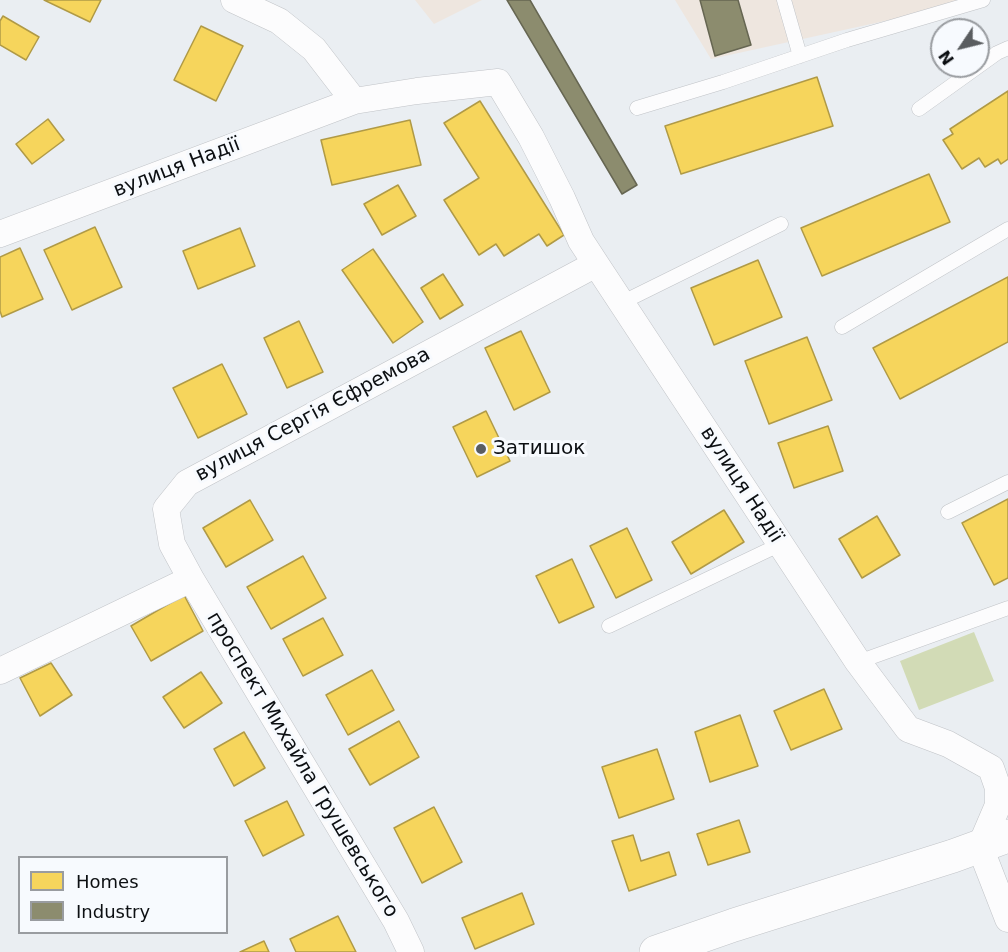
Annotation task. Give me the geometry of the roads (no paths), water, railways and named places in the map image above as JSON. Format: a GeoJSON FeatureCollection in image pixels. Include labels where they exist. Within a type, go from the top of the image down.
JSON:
{"type":"FeatureCollection","features":[{"type":"Feature","properties":{"kind":"street"},"geometry":{"type":"LineString","coordinates":[[234,0],[279,21],[314,49],[354,101]]}},
{"type":"Feature","properties":{"kind":"street","name":"вулиця Надії"},"geometry":{"type":"LineString","coordinates":[[0,234],[354,101],[498,82],[531,137],[581,241],[858,662],[908,729],[948,744],[991,768],[998,788],[994,842]]}},
{"type":"Feature","properties":{"kind":"street","name":"вулиця Сергія Єфремова"},"geometry":{"type":"LineString","coordinates":[[191,579],[172,544],[166,509],[187,483],[596,264]]}},
{"type":"Feature","properties":{"kind":"street"},"geometry":{"type":"LineString","coordinates":[[0,671],[191,579]]}},
{"type":"Feature","properties":{"kind":"street","name":"проспект Михайла Грушевського"},"geometry":{"type":"LineString","coordinates":[[191,579],[396,921],[411,952]]}},
{"type":"Feature","properties":{"kind":"street"},"geometry":{"type":"LineString","coordinates":[[656,952],[994,842],[1008,919]]}},
{"type":"Feature","properties":{"kind":"lane"},"geometry":{"type":"LineString","coordinates":[[784,0],[800,56]]}},
{"type":"Feature","properties":{"kind":"lane"},"geometry":{"type":"LineString","coordinates":[[637,108],[847,40],[981,0]]}},
{"type":"Feature","properties":{"kind":"lane"},"geometry":{"type":"LineString","coordinates":[[919,109],[997,53],[1008,48]]}},
{"type":"Feature","properties":{"kind":"lane"},"geometry":{"type":"LineString","coordinates":[[621,303],[781,224]]}},
{"type":"Feature","properties":{"kind":"lane"},"geometry":{"type":"LineString","coordinates":[[842,327],[1008,229]]}},
{"type":"Feature","properties":{"kind":"lane"},"geometry":{"type":"LineString","coordinates":[[948,512],[1008,482]]}},
{"type":"Feature","properties":{"kind":"lane"},"geometry":{"type":"LineString","coordinates":[[609,626],[781,544]]}},
{"type":"Feature","properties":{"kind":"lane"},"geometry":{"type":"LineString","coordinates":[[858,662],[1008,608]]}},
{"type":"Feature","properties":{"kind":"place","name":"Затишок"},"geometry":{"type":"Point","coordinates":[481,449]}}]}
